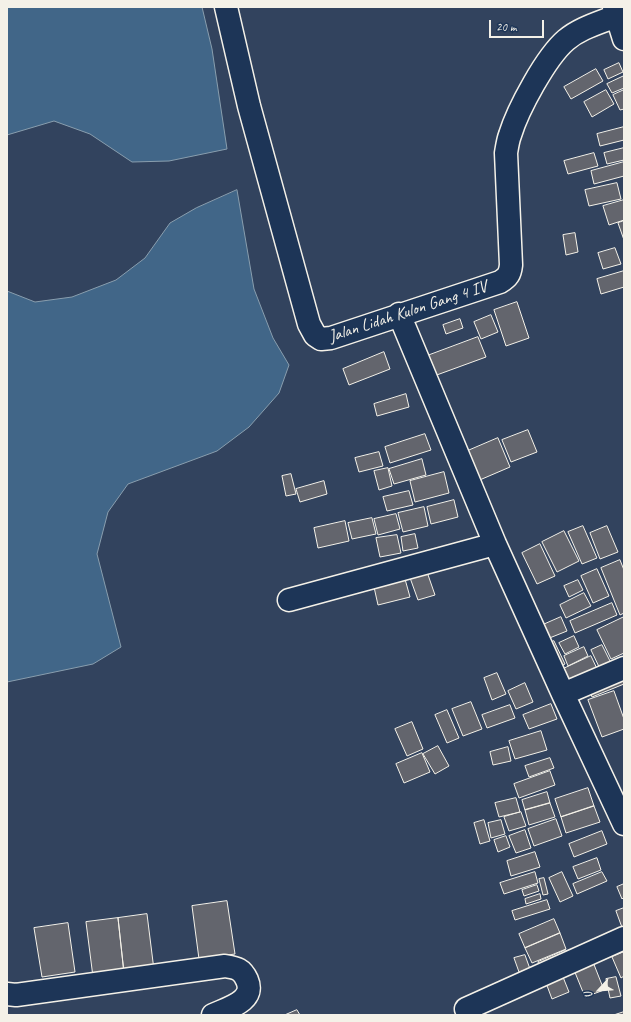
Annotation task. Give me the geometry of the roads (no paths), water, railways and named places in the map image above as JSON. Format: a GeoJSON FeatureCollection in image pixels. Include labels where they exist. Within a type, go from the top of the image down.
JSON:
{"type":"FeatureCollection","features":[{"type":"Feature","properties":{"kind":"street","name":"Jalan Lidah Kulon Gang 4 IV"},"geometry":{"type":"LineString","coordinates":[[226,7],[250,106],[309,324],[315,335],[321,340],[500,282],[507,278],[511,265],[506,153],[509,135],[528,94],[553,55],[566,40],[579,31],[619,23]]}},
{"type":"Feature","properties":{"kind":"street"},"geometry":{"type":"LineString","coordinates":[[399,314],[495,544],[624,824]]}},
{"type":"Feature","properties":{"kind":"street"},"geometry":{"type":"LineString","coordinates":[[289,600],[495,544]]}},
{"type":"Feature","properties":{"kind":"street"},"geometry":{"type":"LineString","coordinates":[[563,694],[624,668]]}},
{"type":"Feature","properties":{"kind":"street"},"geometry":{"type":"LineString","coordinates":[[466,1009],[624,938]]}},
{"type":"Feature","properties":{"kind":"street"},"geometry":{"type":"LineString","coordinates":[[7,994],[16,995],[226,966],[236,968],[243,973],[250,987],[248,996],[239,1003],[213,1015]]}},
{"type":"Feature","properties":{"kind":"water"},"geometry":{"type":"Polygon","coordinates":[[[7,7],[202,7],[212,49],[227,149],[169,161],[132,162],[90,134],[54,121],[7,135],[7,7]]]}},
{"type":"Feature","properties":{"kind":"water"},"geometry":{"type":"Polygon","coordinates":[[[237,190],[254,289],[273,338],[289,365],[279,393],[249,427],[217,451],[128,484],[108,512],[97,554],[121,647],[93,664],[7,682],[7,291],[35,302],[72,297],[116,280],[145,258],[170,223],[196,208],[237,190]]]}}]}
